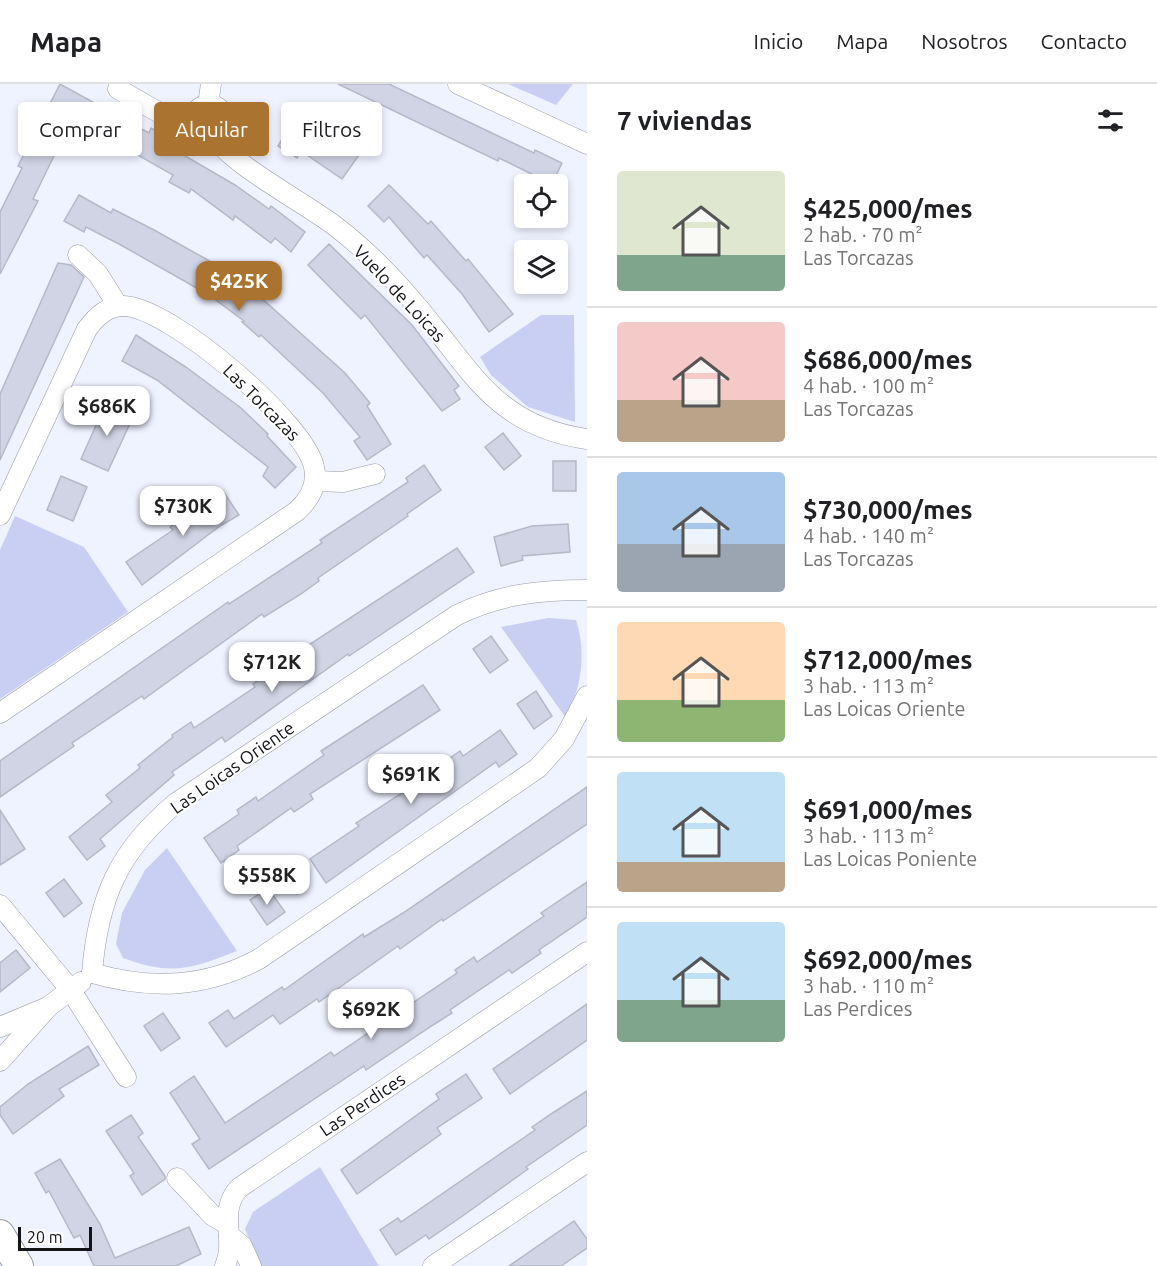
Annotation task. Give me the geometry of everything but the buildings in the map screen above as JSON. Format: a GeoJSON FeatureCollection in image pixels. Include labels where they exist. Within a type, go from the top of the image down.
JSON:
{"type":"FeatureCollection","features":[{"type":"Feature","properties":{"kind":"street"},"geometry":{"type":"LineString","coordinates":[[208,102],[211,84]]}},
{"type":"Feature","properties":{"kind":"street"},"geometry":{"type":"LineString","coordinates":[[458,84],[587,144]]}},
{"type":"Feature","properties":{"kind":"street","name":"Vuelo de Loicas"},"geometry":{"type":"LineString","coordinates":[[118,89],[154,110]]}},
{"type":"Feature","properties":{"kind":"street","name":"Vuelo de Loicas"},"geometry":{"type":"LineString","coordinates":[[232,156],[336,226],[366,252],[411,299],[470,373],[495,399],[523,419],[542,427],[587,439]]}},
{"type":"Feature","properties":{"kind":"street"},"geometry":{"type":"LineString","coordinates":[[0,515],[87,329],[101,313],[118,306],[98,274],[78,255]]}},
{"type":"Feature","properties":{"kind":"street","name":"Las Torcazas"},"geometry":{"type":"LineString","coordinates":[[118,306],[135,308],[159,318],[231,369],[263,398],[302,442],[312,460],[315,482]]}},
{"type":"Feature","properties":{"kind":"street"},"geometry":{"type":"LineString","coordinates":[[0,713],[297,511],[306,503],[315,482],[343,482],[375,474]]}},
{"type":"Feature","properties":{"kind":"street","name":"Las Loicas Oriente"},"geometry":{"type":"LineString","coordinates":[[92,973],[97,930],[115,875],[140,837],[176,803],[457,615],[516,593],[587,590]]}},
{"type":"Feature","properties":{"kind":"street"},"geometry":{"type":"LineString","coordinates":[[0,1061],[48,1007],[92,973],[132,983],[184,984],[209,980],[243,967],[283,943],[522,780],[551,755],[581,722],[587,696]]}},
{"type":"Feature","properties":{"kind":"street"},"geometry":{"type":"LineString","coordinates":[[0,905],[70,989],[126,1077]]}},
{"type":"Feature","properties":{"kind":"street","name":"Las Perdices"},"geometry":{"type":"LineString","coordinates":[[225,1266],[231,1247],[228,1229],[230,1202],[245,1183],[587,952]]}},
{"type":"Feature","properties":{"kind":"street"},"geometry":{"type":"LineString","coordinates":[[0,1027],[48,1007]]}},
{"type":"Feature","properties":{"kind":"street"},"geometry":{"type":"LineString","coordinates":[[433,1266],[587,1162]]}},
{"type":"Feature","properties":{"kind":"street"},"geometry":{"type":"LineString","coordinates":[[177,1178],[228,1229],[242,1246],[251,1266]]}},
{"type":"Feature","properties":{"kind":"street"},"geometry":{"type":"LineString","coordinates":[[0,1234],[19,1266]]}},
{"type":"Feature","properties":{"kind":"shaded area"},"geometry":{"type":"Polygon","coordinates":[[[508,84],[573,84],[556,105],[508,84]]]}},
{"type":"Feature","properties":{"kind":"shaded area"},"geometry":{"type":"Polygon","coordinates":[[[541,315],[574,315],[575,422],[528,407],[491,375],[480,357],[541,315]]]}},
{"type":"Feature","properties":{"kind":"shaded area"},"geometry":{"type":"Polygon","coordinates":[[[15,516],[84,547],[128,612],[0,699],[0,550],[15,516]]]}},
{"type":"Feature","properties":{"kind":"shaded area"},"geometry":{"type":"Polygon","coordinates":[[[548,618],[576,620],[579,633],[581,670],[566,718],[501,627],[548,618]]]}},
{"type":"Feature","properties":{"kind":"shaded area"},"geometry":{"type":"Polygon","coordinates":[[[167,848],[237,951],[207,962],[181,968],[155,967],[123,958],[116,944],[122,913],[145,870],[167,848]]]}},
{"type":"Feature","properties":{"kind":"shaded area"},"geometry":{"type":"Polygon","coordinates":[[[320,1167],[379,1266],[260,1266],[245,1229],[253,1212],[320,1167]]]}}]}
